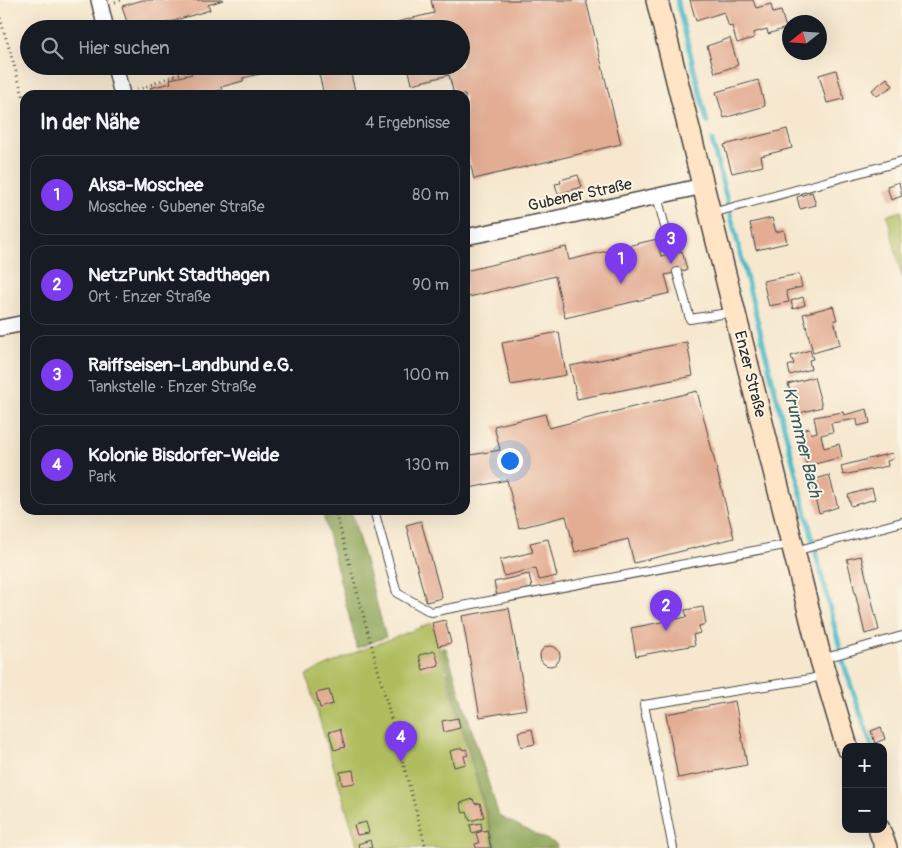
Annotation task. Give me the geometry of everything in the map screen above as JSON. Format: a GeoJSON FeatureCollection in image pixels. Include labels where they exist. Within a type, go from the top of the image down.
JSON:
{"type":"FeatureCollection","features":[{"type":"Feature","properties":{"kind":"main road","name":"Enzer Straße"},"geometry":{"type":"LineString","coordinates":[[657,0],[702,186],[723,210],[735,312],[798,547],[832,661],[846,743]]}},
{"type":"Feature","properties":{"kind":"main road"},"geometry":{"type":"LineString","coordinates":[[880,833],[886,848]]}},
{"type":"Feature","properties":{"kind":"street"},"geometry":{"type":"LineString","coordinates":[[99,0],[104,20]]}},
{"type":"Feature","properties":{"kind":"street"},"geometry":{"type":"LineString","coordinates":[[119,75],[126,90]]}},
{"type":"Feature","properties":{"kind":"street","name":"Gubener Straße"},"geometry":{"type":"LineString","coordinates":[[470,236],[545,222],[702,186]]}},
{"type":"Feature","properties":{"kind":"street"},"geometry":{"type":"LineString","coordinates":[[0,328],[20,324]]}},
{"type":"Feature","properties":{"kind":"lane"},"geometry":{"type":"LineString","coordinates":[[723,210],[902,160]]}},
{"type":"Feature","properties":{"kind":"lane"},"geometry":{"type":"LineString","coordinates":[[657,196],[672,254]]}},
{"type":"Feature","properties":{"kind":"lane"},"geometry":{"type":"LineString","coordinates":[[678,272],[690,319],[735,312]]}},
{"type":"Feature","properties":{"kind":"lane"},"geometry":{"type":"LineString","coordinates":[[375,515],[397,593],[431,612],[818,545],[902,522]]}},
{"type":"Feature","properties":{"kind":"lane"},"geometry":{"type":"LineString","coordinates":[[673,848],[644,705],[800,681],[832,661],[902,636]]}},
{"type":"Feature","properties":{"kind":"path"},"geometry":{"type":"LineString","coordinates":[[0,18],[21,90]]}},
{"type":"Feature","properties":{"kind":"path"},"geometry":{"type":"LineString","coordinates":[[135,90],[176,75]]}},
{"type":"Feature","properties":{"kind":"path"},"geometry":{"type":"LineString","coordinates":[[337,515],[426,848]]}},
{"type":"Feature","properties":{"kind":"green space"},"geometry":{"type":"Polygon","coordinates":[[[902,211],[902,277],[887,215],[902,211]]]}},
{"type":"Feature","properties":{"kind":"green space"},"geometry":{"type":"Polygon","coordinates":[[[323,515],[352,515],[386,637],[357,648],[323,515]]]}},
{"type":"Feature","properties":{"kind":"green space"},"geometry":{"type":"Polygon","coordinates":[[[432,623],[495,848],[358,848],[306,675],[354,653],[432,623]]]}},
{"type":"Feature","properties":{"kind":"green space"},"geometry":{"type":"Polygon","coordinates":[[[441,648],[446,648],[499,816],[556,844],[557,848],[496,848],[441,648]]]}},
{"type":"Feature","properties":{"kind":"building"},"geometry":{"type":"Polygon","coordinates":[[[143,0],[223,0],[208,5],[210,10],[176,20],[126,20],[122,6],[143,0]]]}},
{"type":"Feature","properties":{"kind":"building"},"geometry":{"type":"Polygon","coordinates":[[[431,0],[586,0],[621,144],[474,179],[470,162],[470,90],[453,90],[449,75],[470,75],[470,20],[405,20],[434,13],[431,0]]]}},
{"type":"Feature","properties":{"kind":"building"},"geometry":{"type":"Polygon","coordinates":[[[690,0],[753,0],[756,8],[771,4],[773,13],[781,11],[782,29],[768,34],[767,29],[753,33],[754,38],[737,43],[732,26],[729,27],[724,12],[696,21],[690,0]]]}},
{"type":"Feature","properties":{"kind":"building"},"geometry":{"type":"Polygon","coordinates":[[[730,38],[738,65],[715,73],[707,46],[730,38]]]}},
{"type":"Feature","properties":{"kind":"building"},"geometry":{"type":"Polygon","coordinates":[[[836,70],[844,99],[827,103],[819,75],[836,70]]]}},
{"type":"Feature","properties":{"kind":"building"},"geometry":{"type":"Polygon","coordinates":[[[188,75],[256,75],[243,78],[243,81],[221,87],[222,90],[151,90],[150,88],[171,83],[170,79],[188,75]]]}},
{"type":"Feature","properties":{"kind":"building"},"geometry":{"type":"Polygon","coordinates":[[[319,75],[351,75],[355,90],[323,90],[319,75]]]}},
{"type":"Feature","properties":{"kind":"building"},"geometry":{"type":"Polygon","coordinates":[[[410,75],[449,75],[412,84],[410,75]]]}},
{"type":"Feature","properties":{"kind":"building"},"geometry":{"type":"Polygon","coordinates":[[[887,78],[893,86],[877,96],[872,90],[887,78]]]}},
{"type":"Feature","properties":{"kind":"building"},"geometry":{"type":"Polygon","coordinates":[[[758,80],[765,106],[724,118],[716,92],[758,80]]]}},
{"type":"Feature","properties":{"kind":"building"},"geometry":{"type":"Polygon","coordinates":[[[787,129],[792,148],[761,156],[763,166],[732,173],[724,145],[787,129]]]}},
{"type":"Feature","properties":{"kind":"building"},"geometry":{"type":"Polygon","coordinates":[[[578,175],[582,187],[558,194],[555,184],[561,183],[560,180],[578,175]]]}},
{"type":"Feature","properties":{"kind":"building"},"geometry":{"type":"Polygon","coordinates":[[[899,182],[902,196],[891,200],[887,186],[899,182]]]}},
{"type":"Feature","properties":{"kind":"building"},"geometry":{"type":"Polygon","coordinates":[[[812,192],[816,205],[800,209],[797,197],[812,192]]]}},
{"type":"Feature","properties":{"kind":"building"},"geometry":{"type":"Polygon","coordinates":[[[772,218],[776,232],[784,230],[787,243],[756,250],[750,223],[772,218]]]}},
{"type":"Feature","properties":{"kind":"building"},"geometry":{"type":"Polygon","coordinates":[[[657,239],[661,256],[682,251],[687,270],[665,275],[670,293],[565,318],[555,276],[470,297],[470,270],[566,247],[569,260],[657,239]]]}},
{"type":"Feature","properties":{"kind":"building"},"geometry":{"type":"Polygon","coordinates":[[[799,274],[802,287],[786,291],[789,302],[769,306],[763,281],[799,274]]]}},
{"type":"Feature","properties":{"kind":"building"},"geometry":{"type":"Polygon","coordinates":[[[803,297],[805,305],[793,309],[791,301],[803,297]]]}},
{"type":"Feature","properties":{"kind":"building"},"geometry":{"type":"Polygon","coordinates":[[[833,306],[840,345],[813,353],[803,314],[833,306]]]}},
{"type":"Feature","properties":{"kind":"building"},"geometry":{"type":"Polygon","coordinates":[[[559,332],[566,375],[511,385],[502,343],[559,332]]]}},
{"type":"Feature","properties":{"kind":"building"},"geometry":{"type":"Polygon","coordinates":[[[687,342],[693,376],[577,399],[570,366],[687,342]]]}},
{"type":"Feature","properties":{"kind":"building"},"geometry":{"type":"Polygon","coordinates":[[[810,350],[813,359],[809,360],[811,369],[790,375],[788,366],[794,364],[791,356],[810,350]]]}},
{"type":"Feature","properties":{"kind":"building"},"geometry":{"type":"Polygon","coordinates":[[[814,377],[822,407],[796,414],[788,384],[814,377]]]}},
{"type":"Feature","properties":{"kind":"building"},"geometry":{"type":"Polygon","coordinates":[[[697,391],[734,538],[634,563],[628,539],[575,552],[566,516],[519,528],[507,480],[470,488],[470,452],[471,455],[500,450],[494,426],[545,414],[549,428],[697,391]]]}},
{"type":"Feature","properties":{"kind":"building"},"geometry":{"type":"Polygon","coordinates":[[[867,409],[870,423],[858,426],[857,419],[831,423],[833,432],[821,435],[824,448],[839,444],[842,457],[807,466],[798,431],[809,428],[811,434],[817,432],[814,417],[843,412],[844,415],[867,409]]]}},
{"type":"Feature","properties":{"kind":"building"},"geometry":{"type":"Polygon","coordinates":[[[892,453],[893,459],[887,461],[888,466],[843,475],[841,466],[892,453]]]}},
{"type":"Feature","properties":{"kind":"building"},"geometry":{"type":"Polygon","coordinates":[[[829,475],[838,507],[819,513],[810,481],[829,475]]]}},
{"type":"Feature","properties":{"kind":"building"},"geometry":{"type":"Polygon","coordinates":[[[872,488],[875,499],[851,506],[848,495],[872,488]]]}},
{"type":"Feature","properties":{"kind":"building"},"geometry":{"type":"Polygon","coordinates":[[[421,521],[442,598],[426,602],[406,525],[421,521]]]}},
{"type":"Feature","properties":{"kind":"building"},"geometry":{"type":"Polygon","coordinates":[[[548,539],[557,576],[539,580],[536,568],[504,576],[500,560],[533,552],[530,543],[548,539]]]}},
{"type":"Feature","properties":{"kind":"building"},"geometry":{"type":"Polygon","coordinates":[[[861,556],[879,630],[865,634],[847,559],[861,556]]]}},
{"type":"Feature","properties":{"kind":"building"},"geometry":{"type":"Polygon","coordinates":[[[529,574],[532,588],[497,596],[494,582],[529,574]]]}},
{"type":"Feature","properties":{"kind":"building"},"geometry":{"type":"Polygon","coordinates":[[[703,607],[706,624],[699,626],[700,633],[693,635],[695,645],[636,656],[631,628],[687,617],[685,610],[703,607]]]}},
{"type":"Feature","properties":{"kind":"building"},"geometry":{"type":"Polygon","coordinates":[[[509,608],[527,709],[480,717],[462,616],[509,608]]]}},
{"type":"Feature","properties":{"kind":"building"},"geometry":{"type":"Polygon","coordinates":[[[445,620],[451,643],[438,646],[432,623],[445,620]]]}},
{"type":"Feature","properties":{"kind":"building"},"geometry":{"type":"Polygon","coordinates":[[[550,646],[557,649],[560,656],[557,663],[550,666],[543,663],[540,656],[543,649],[550,646]]]}},
{"type":"Feature","properties":{"kind":"building"},"geometry":{"type":"Polygon","coordinates":[[[435,651],[439,665],[423,670],[419,655],[435,651]]]}},
{"type":"Feature","properties":{"kind":"building"},"geometry":{"type":"Polygon","coordinates":[[[329,690],[333,704],[320,708],[316,693],[329,690]]]}},
{"type":"Feature","properties":{"kind":"building"},"geometry":{"type":"Polygon","coordinates":[[[735,701],[747,765],[678,778],[666,714],[735,701]]]}},
{"type":"Feature","properties":{"kind":"building"},"geometry":{"type":"Polygon","coordinates":[[[458,718],[460,728],[444,732],[442,721],[458,718]]]}},
{"type":"Feature","properties":{"kind":"building"},"geometry":{"type":"Polygon","coordinates":[[[881,727],[885,739],[875,743],[871,731],[881,727]]]}},
{"type":"Feature","properties":{"kind":"building"},"geometry":{"type":"Polygon","coordinates":[[[340,729],[345,747],[334,750],[329,732],[340,729]]]}},
{"type":"Feature","properties":{"kind":"building"},"geometry":{"type":"Polygon","coordinates":[[[532,729],[535,744],[521,747],[518,732],[532,729]]]}},
{"type":"Feature","properties":{"kind":"building"},"geometry":{"type":"Polygon","coordinates":[[[462,748],[463,750],[466,749],[468,755],[464,756],[466,764],[454,767],[450,751],[462,748]]]}},
{"type":"Feature","properties":{"kind":"building"},"geometry":{"type":"Polygon","coordinates":[[[353,770],[355,783],[342,785],[340,772],[353,770]]]}},
{"type":"Feature","properties":{"kind":"building"},"geometry":{"type":"Polygon","coordinates":[[[473,799],[475,804],[480,803],[484,817],[470,821],[467,812],[463,813],[460,803],[473,799]]]}},
{"type":"Feature","properties":{"kind":"building"},"geometry":{"type":"Polygon","coordinates":[[[366,822],[369,833],[357,835],[354,825],[366,822]]]}},
{"type":"Feature","properties":{"kind":"building"},"geometry":{"type":"Polygon","coordinates":[[[481,823],[482,830],[472,833],[470,825],[481,823]]]}},
{"type":"Feature","properties":{"kind":"building"},"geometry":{"type":"Polygon","coordinates":[[[487,830],[491,848],[476,848],[475,844],[479,843],[476,833],[487,830]]]}},
{"type":"Feature","properties":{"kind":"building"},"geometry":{"type":"Polygon","coordinates":[[[370,840],[372,848],[359,848],[358,844],[370,840]]]}},
{"type":"Feature","properties":{"kind":"waterway","name":"Krummer Bach"},"geometry":{"type":"LineString","coordinates":[[677,0],[707,122]]}},
{"type":"Feature","properties":{"kind":"waterway","name":"Krummer Bach"},"geometry":{"type":"LineString","coordinates":[[712,141],[845,668],[871,743]]}},
{"type":"Feature","properties":{"kind":"place","name":"Raiffseisen-Landbund e.G."},"geometry":{"type":"Point","coordinates":[671,264]}},
{"type":"Feature","properties":{"kind":"place","name":"Aksa-Moschee"},"geometry":{"type":"Point","coordinates":[621,284]}},
{"type":"Feature","properties":{"kind":"place","name":"NetzPunkt Stadthagen"},"geometry":{"type":"Point","coordinates":[666,631]}},
{"type":"Feature","properties":{"kind":"place","name":"Kolonie Bisdorfer-Weide"},"geometry":{"type":"Point","coordinates":[401,762]}}]}
